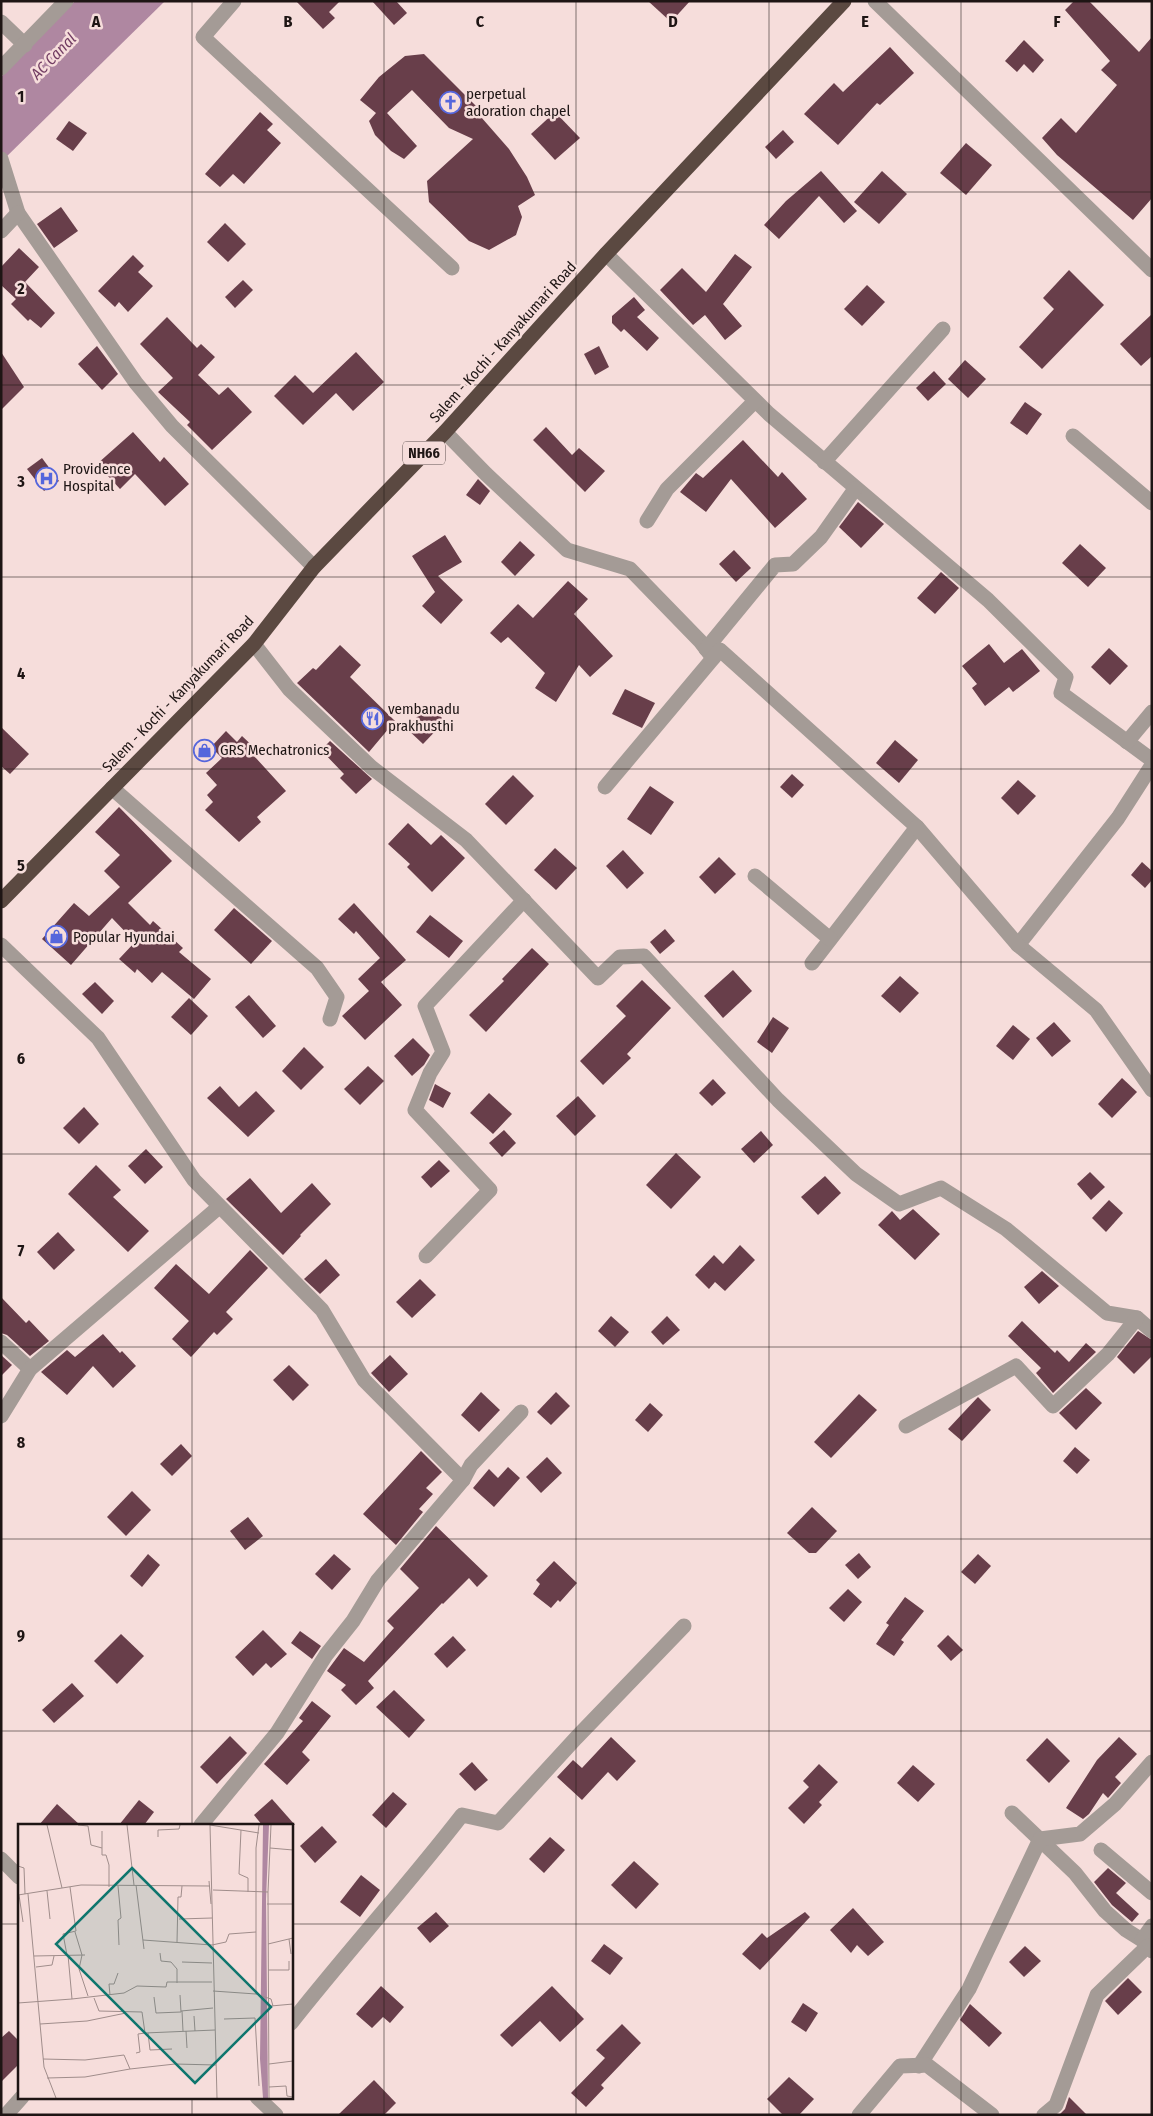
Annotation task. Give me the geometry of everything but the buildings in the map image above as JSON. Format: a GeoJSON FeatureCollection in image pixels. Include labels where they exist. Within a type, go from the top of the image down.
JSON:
{"type":"FeatureCollection","features":[{"type":"Feature","properties":{"kind":"highway","name":"Salem - Kochi - Kanyakumari Road"},"geometry":{"type":"LineString","coordinates":[[1,901],[254,644],[314,567],[445,432],[606,254],[844,1]]}},
{"type":"Feature","properties":{"kind":"street"},"geometry":{"type":"LineString","coordinates":[[1,68],[26,45],[66,1]]}},
{"type":"Feature","properties":{"kind":"street"},"geometry":{"type":"LineString","coordinates":[[234,1],[203,37],[452,268]]}},
{"type":"Feature","properties":{"kind":"street"},"geometry":{"type":"LineString","coordinates":[[874,1],[1152,270]]}},
{"type":"Feature","properties":{"kind":"street"},"geometry":{"type":"LineString","coordinates":[[1,22],[26,45]]}},
{"type":"Feature","properties":{"kind":"street"},"geometry":{"type":"LineString","coordinates":[[2,159],[18,213],[136,383],[172,426],[314,567]]}},
{"type":"Feature","properties":{"kind":"street"},"geometry":{"type":"LineString","coordinates":[[1,231],[18,213]]}},
{"type":"Feature","properties":{"kind":"street"},"geometry":{"type":"LineString","coordinates":[[606,254],[755,401],[824,462],[988,600],[1066,677],[1062,693],[1152,760]]}},
{"type":"Feature","properties":{"kind":"street"},"geometry":{"type":"LineString","coordinates":[[824,462],[942,329]]}},
{"type":"Feature","properties":{"kind":"street"},"geometry":{"type":"LineString","coordinates":[[647,521],[667,489],[755,401]]}},
{"type":"Feature","properties":{"kind":"street"},"geometry":{"type":"LineString","coordinates":[[445,432],[486,474],[567,550],[630,568],[709,653]]}},
{"type":"Feature","properties":{"kind":"street"},"geometry":{"type":"LineString","coordinates":[[1072,436],[1152,503]]}},
{"type":"Feature","properties":{"kind":"street"},"geometry":{"type":"LineString","coordinates":[[605,787],[775,566],[793,564],[821,537],[856,489]]}},
{"type":"Feature","properties":{"kind":"street"},"geometry":{"type":"LineString","coordinates":[[254,644],[288,689],[371,766],[466,840],[598,978],[620,957],[644,956],[778,1100],[856,1174],[899,1204],[941,1188],[1006,1229],[1106,1313],[1137,1318],[1152,1331]]}},
{"type":"Feature","properties":{"kind":"street"},"geometry":{"type":"LineString","coordinates":[[709,653],[720,650],[916,827],[1018,945],[1096,1010],[1152,1090]]}},
{"type":"Feature","properties":{"kind":"street"},"geometry":{"type":"LineString","coordinates":[[1127,742],[1152,712]]}},
{"type":"Feature","properties":{"kind":"street"},"geometry":{"type":"LineString","coordinates":[[1018,945],[1118,818],[1152,765]]}},
{"type":"Feature","properties":{"kind":"street"},"geometry":{"type":"LineString","coordinates":[[112,788],[317,968],[337,997],[330,1020]]}},
{"type":"Feature","properties":{"kind":"street"},"geometry":{"type":"LineString","coordinates":[[812,963],[916,827]]}},
{"type":"Feature","properties":{"kind":"street"},"geometry":{"type":"LineString","coordinates":[[755,876],[830,939]]}},
{"type":"Feature","properties":{"kind":"street"},"geometry":{"type":"LineString","coordinates":[[426,1256],[490,1190],[415,1110],[430,1073],[443,1052],[425,1006],[524,900]]}},
{"type":"Feature","properties":{"kind":"street"},"geometry":{"type":"LineString","coordinates":[[1,945],[98,1038],[194,1180],[322,1310],[364,1380],[463,1480]]}},
{"type":"Feature","properties":{"kind":"street"},"geometry":{"type":"LineString","coordinates":[[1116,1039],[1152,1070]]}},
{"type":"Feature","properties":{"kind":"street"},"geometry":{"type":"LineString","coordinates":[[1,1416],[30,1369],[220,1207]]}},
{"type":"Feature","properties":{"kind":"street"},"geometry":{"type":"LineString","coordinates":[[906,1426],[1016,1366],[1053,1406],[1108,1354],[1137,1318]]}},
{"type":"Feature","properties":{"kind":"street"},"geometry":{"type":"LineString","coordinates":[[1,1342],[30,1369]]}},
{"type":"Feature","properties":{"kind":"street"},"geometry":{"type":"LineString","coordinates":[[202,1824],[277,1734],[326,1655],[353,1620],[378,1580],[463,1480],[472,1465],[521,1412]]}},
{"type":"Feature","properties":{"kind":"street"},"geometry":{"type":"LineString","coordinates":[[292,2022],[378,1916],[413,1877],[462,1815],[498,1823],[576,1738],[684,1626]]}},
{"type":"Feature","properties":{"kind":"street"},"geometry":{"type":"LineString","coordinates":[[1040,1839],[1080,1834],[1115,1804],[1152,1762]]}},
{"type":"Feature","properties":{"kind":"street"},"geometry":{"type":"LineString","coordinates":[[1012,1813],[1075,1873],[1105,1911],[1147,1946]]}},
{"type":"Feature","properties":{"kind":"street"},"geometry":{"type":"LineString","coordinates":[[919,2066],[969,1988],[1040,1839]]}},
{"type":"Feature","properties":{"kind":"street"},"geometry":{"type":"LineString","coordinates":[[1101,1850],[1152,1893]]}},
{"type":"Feature","properties":{"kind":"street"},"geometry":{"type":"LineString","coordinates":[[1,1859],[18,1876]]}},
{"type":"Feature","properties":{"kind":"street"},"geometry":{"type":"LineString","coordinates":[[1044,2115],[1056,2105],[1097,1995],[1147,1946],[1152,1926]]}},
{"type":"Feature","properties":{"kind":"street"},"geometry":{"type":"LineString","coordinates":[[860,2115],[900,2066],[927,2066],[992,2115]]}},
{"type":"Feature","properties":{"kind":"street"},"geometry":{"type":"LineString","coordinates":[[6,2115],[21,2098]]}},
{"type":"Feature","properties":{"kind":"street"},"geometry":{"type":"LineString","coordinates":[[257,2098],[276,2115]]}},
{"type":"Feature","properties":{"kind":"water","name":"AC Canal"},"geometry":{"type":"Polygon","coordinates":[[[75,1],[165,1],[1,162],[1,77],[75,1]]]}},
{"type":"Feature","properties":{"kind":"place","name":"perpetual adoration chapel"},"geometry":{"type":"Point","coordinates":[450,103]}},
{"type":"Feature","properties":{"kind":"place","name":"Providence Hospital"},"geometry":{"type":"Point","coordinates":[47,478]}},
{"type":"Feature","properties":{"kind":"place","name":"vembanadu prakhusthi"},"geometry":{"type":"Point","coordinates":[372,718]}},
{"type":"Feature","properties":{"kind":"place","name":"GRS Mechatronics"},"geometry":{"type":"Point","coordinates":[204,750]}},
{"type":"Feature","properties":{"kind":"place","name":"Popular Hyundai"},"geometry":{"type":"Point","coordinates":[57,937]}}]}
